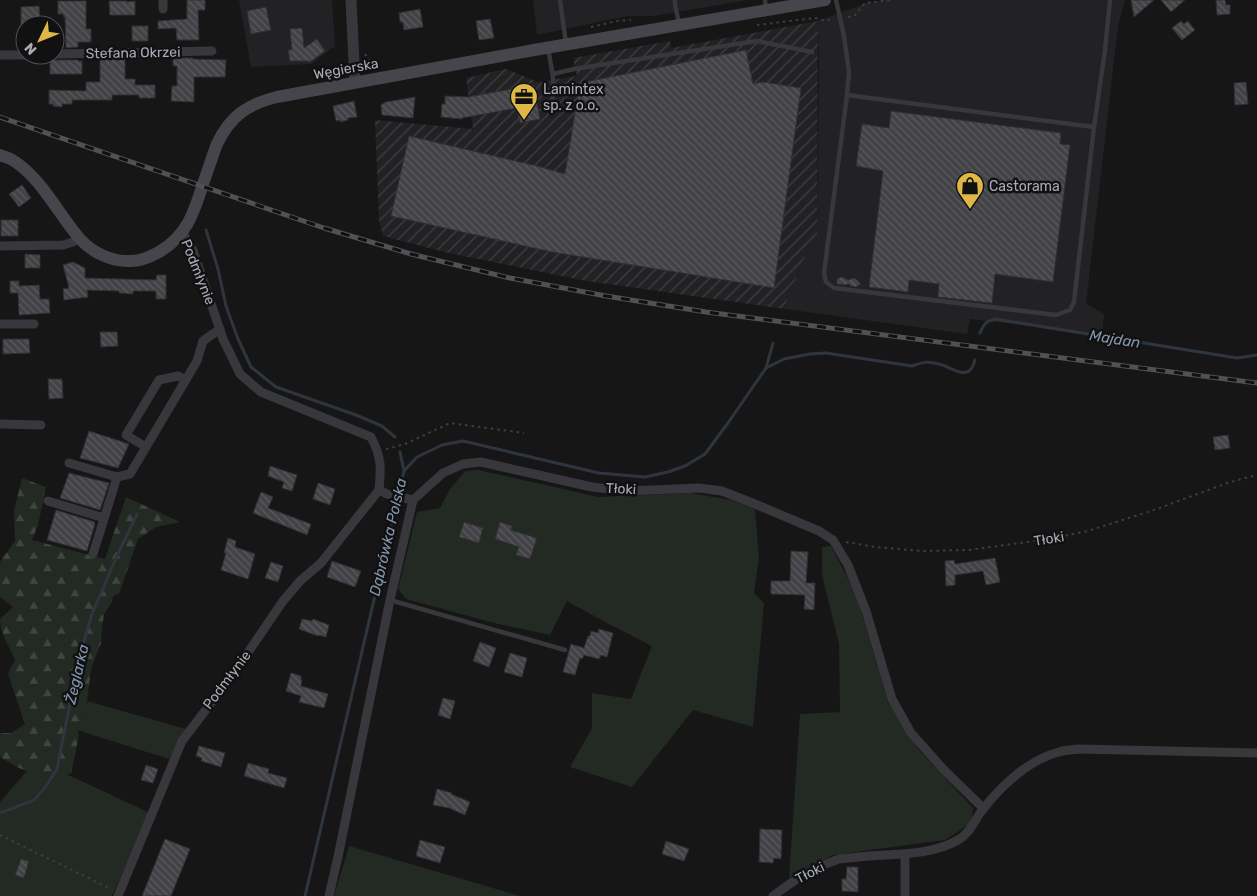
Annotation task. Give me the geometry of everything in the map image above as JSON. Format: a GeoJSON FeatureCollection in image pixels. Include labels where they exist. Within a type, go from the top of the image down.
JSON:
{"type":"FeatureCollection","features":[{"type":"Feature","properties":{"kind":"main road","name":"Węgierska"},"geometry":{"type":"LineString","coordinates":[[0,155],[13,160],[25,169],[86,245],[97,253],[122,262],[142,260],[155,255],[171,244],[182,232],[195,208],[221,134],[231,121],[251,105],[260,101],[355,82],[680,25],[766,5],[825,0]]}},
{"type":"Feature","properties":{"kind":"street"},"geometry":{"type":"LineString","coordinates":[[352,0],[355,82]]}},
{"type":"Feature","properties":{"kind":"street","name":"Stefana Okrzei"},"geometry":{"type":"LineString","coordinates":[[65,54],[212,51]]}},
{"type":"Feature","properties":{"kind":"street"},"geometry":{"type":"LineString","coordinates":[[0,55],[15,55]]}},
{"type":"Feature","properties":{"kind":"street","name":"Podmłynie"},"geometry":{"type":"LineString","coordinates":[[182,232],[193,250],[220,329],[240,374],[261,392],[371,437],[378,451]]}},
{"type":"Feature","properties":{"kind":"street"},"geometry":{"type":"LineString","coordinates":[[0,246],[63,245],[79,238]]}},
{"type":"Feature","properties":{"kind":"street"},"geometry":{"type":"LineString","coordinates":[[0,324],[34,324]]}},
{"type":"Feature","properties":{"kind":"street"},"geometry":{"type":"LineString","coordinates":[[69,463],[117,477],[130,474],[198,361],[202,340],[220,329]]}},
{"type":"Feature","properties":{"kind":"street"},"geometry":{"type":"LineString","coordinates":[[146,447],[126,435],[159,380],[178,376],[186,380]]}},
{"type":"Feature","properties":{"kind":"street"},"geometry":{"type":"LineString","coordinates":[[0,424],[41,425]]}},
{"type":"Feature","properties":{"kind":"street"},"geometry":{"type":"LineString","coordinates":[[328,896],[410,499],[383,492],[378,451]]}},
{"type":"Feature","properties":{"kind":"street","name":"Tłoki"},"geometry":{"type":"LineString","coordinates":[[410,499],[444,473],[463,464],[481,462],[592,487],[626,491],[699,488],[722,491],[819,531],[834,540]]}},
{"type":"Feature","properties":{"kind":"street"},"geometry":{"type":"LineString","coordinates":[[93,554],[117,477]]}},
{"type":"Feature","properties":{"kind":"street","name":"Podmłynie"},"geometry":{"type":"LineString","coordinates":[[119,895],[182,740],[234,673],[283,601],[300,581],[321,563],[383,492]]}},
{"type":"Feature","properties":{"kind":"street"},"geometry":{"type":"LineString","coordinates":[[48,501],[104,518]]}},
{"type":"Feature","properties":{"kind":"street"},"geometry":{"type":"LineString","coordinates":[[834,540],[848,565],[863,604],[892,699],[897,708],[911,732],[944,770],[983,808]]}},
{"type":"Feature","properties":{"kind":"street","name":"Tłoki"},"geometry":{"type":"LineString","coordinates":[[773,896],[785,886],[814,869],[840,859],[925,851],[945,846],[960,839],[973,826],[983,808],[1011,778],[1026,767],[1059,752],[1078,749],[1257,753]]}},
{"type":"Feature","properties":{"kind":"street"},"geometry":{"type":"LineString","coordinates":[[905,854],[905,896]]}},
{"type":"Feature","properties":{"kind":"lane"},"geometry":{"type":"LineString","coordinates":[[560,0],[567,44]]}},
{"type":"Feature","properties":{"kind":"lane"},"geometry":{"type":"LineString","coordinates":[[676,0],[675,5],[680,25]]}},
{"type":"Feature","properties":{"kind":"lane"},"geometry":{"type":"LineString","coordinates":[[836,0],[849,72],[824,274],[826,282],[834,288],[1056,315],[1070,310],[1074,302],[1094,127],[1106,50],[1110,0]]}},
{"type":"Feature","properties":{"kind":"lane"},"geometry":{"type":"LineString","coordinates":[[553,74],[757,41],[812,52]]}},
{"type":"Feature","properties":{"kind":"lane"},"geometry":{"type":"LineString","coordinates":[[548,48],[553,74],[553,111]]}},
{"type":"Feature","properties":{"kind":"lane"},"geometry":{"type":"LineString","coordinates":[[847,95],[1094,127]]}},
{"type":"Feature","properties":{"kind":"lane"},"geometry":{"type":"LineString","coordinates":[[390,600],[564,650]]}},
{"type":"Feature","properties":{"kind":"path"},"geometry":{"type":"LineString","coordinates":[[378,451],[405,444],[450,423],[524,434]]}},
{"type":"Feature","properties":{"kind":"path","name":"Tłoki"},"geometry":{"type":"LineString","coordinates":[[834,540],[876,547],[922,551],[969,550],[1049,539],[1088,531],[1157,509],[1227,483],[1257,475]]}},
{"type":"Feature","properties":{"kind":"path"},"geometry":{"type":"LineString","coordinates":[[0,835],[119,895]]}},
{"type":"Feature","properties":{"kind":"shaded area"},"geometry":{"type":"Polygon","coordinates":[[[239,0],[332,0],[335,46],[311,64],[251,67],[239,0]]]}},
{"type":"Feature","properties":{"kind":"shaded area"},"geometry":{"type":"Polygon","coordinates":[[[533,0],[747,0],[654,16],[627,16],[537,35],[533,0]]]}},
{"type":"Feature","properties":{"kind":"shaded area","name":"Castorama"},"geometry":{"type":"Polygon","coordinates":[[[886,0],[1125,0],[1118,26],[1086,304],[1104,314],[1102,334],[970,319],[967,334],[785,309],[789,287],[795,281],[811,242],[817,234],[818,21],[866,3],[886,0]]]}},
{"type":"Feature","properties":{"kind":"shaded area"},"geometry":{"type":"Polygon","coordinates":[[[818,21],[817,234],[811,242],[795,281],[789,288],[785,309],[586,281],[444,252],[383,236],[379,220],[375,120],[473,129],[466,78],[506,69],[538,82],[577,76],[573,58],[670,41],[671,48],[818,21]]]}},
{"type":"Feature","properties":{"kind":"green space"},"geometry":{"type":"Polygon","coordinates":[[[478,470],[597,497],[690,493],[731,500],[755,509],[759,558],[754,593],[764,603],[753,727],[693,710],[632,787],[570,767],[592,728],[592,693],[631,699],[652,646],[567,601],[550,635],[494,623],[406,599],[398,589],[417,512],[440,508],[450,489],[465,471],[478,470]]]}},
{"type":"Feature","properties":{"kind":"green space"},"geometry":{"type":"Polygon","coordinates":[[[22,478],[46,487],[38,525],[32,540],[105,559],[126,497],[180,522],[156,527],[138,539],[119,594],[113,596],[112,602],[104,614],[101,643],[91,669],[87,701],[77,730],[79,735],[71,774],[34,774],[0,757],[0,733],[11,733],[25,724],[8,674],[15,660],[0,625],[0,619],[13,607],[0,597],[0,562],[15,541],[14,511],[22,478]]]}},
{"type":"Feature","properties":{"kind":"green space"},"geometry":{"type":"Polygon","coordinates":[[[831,546],[856,594],[888,702],[918,749],[973,808],[971,823],[945,840],[833,855],[789,878],[800,714],[840,712],[839,644],[822,575],[822,547],[831,546]]]}},
{"type":"Feature","properties":{"kind":"green space"},"geometry":{"type":"Polygon","coordinates":[[[87,701],[186,729],[169,759],[77,730],[87,701]]]}},
{"type":"Feature","properties":{"kind":"green space"},"geometry":{"type":"Polygon","coordinates":[[[47,765],[150,813],[112,896],[0,896],[0,802],[26,772],[47,765]]]}},
{"type":"Feature","properties":{"kind":"green space"},"geometry":{"type":"Polygon","coordinates":[[[349,846],[520,896],[334,896],[349,846]]]}},
{"type":"Feature","properties":{"kind":"building"},"geometry":{"type":"Polygon","coordinates":[[[187,0],[205,0],[205,10],[198,10],[199,40],[177,40],[176,28],[158,29],[158,21],[187,19],[187,0]]]}},
{"type":"Feature","properties":{"kind":"building"},"geometry":{"type":"Polygon","coordinates":[[[1131,0],[1154,0],[1134,17],[1131,0]]]}},
{"type":"Feature","properties":{"kind":"building"},"geometry":{"type":"Polygon","coordinates":[[[1161,0],[1185,0],[1171,12],[1161,0]]]}},
{"type":"Feature","properties":{"kind":"building"},"geometry":{"type":"Polygon","coordinates":[[[1216,0],[1225,0],[1226,5],[1230,5],[1230,14],[1217,15],[1216,0]]]}},
{"type":"Feature","properties":{"kind":"building"},"geometry":{"type":"Polygon","coordinates":[[[58,1],[86,1],[86,29],[91,29],[91,42],[78,42],[78,47],[66,48],[65,15],[58,14],[58,1]]]}},
{"type":"Feature","properties":{"kind":"building"},"geometry":{"type":"Polygon","coordinates":[[[109,1],[135,1],[135,15],[110,15],[109,1]]]}},
{"type":"Feature","properties":{"kind":"building"},"geometry":{"type":"Polygon","coordinates":[[[39,6],[39,15],[21,15],[21,7],[39,6]]]}},
{"type":"Feature","properties":{"kind":"building"},"geometry":{"type":"Polygon","coordinates":[[[266,7],[271,30],[251,34],[247,11],[266,7]]]}},
{"type":"Feature","properties":{"kind":"building"},"geometry":{"type":"Polygon","coordinates":[[[420,9],[423,27],[404,30],[403,22],[400,22],[399,13],[420,9]]]}},
{"type":"Feature","properties":{"kind":"building"},"geometry":{"type":"Polygon","coordinates":[[[490,19],[494,38],[479,40],[476,21],[490,19]]]}},
{"type":"Feature","properties":{"kind":"building"},"geometry":{"type":"Polygon","coordinates":[[[1181,21],[1184,24],[1188,21],[1195,30],[1182,40],[1172,28],[1181,21]]]}},
{"type":"Feature","properties":{"kind":"building"},"geometry":{"type":"Polygon","coordinates":[[[132,26],[148,26],[148,41],[132,41],[132,26]]]}},
{"type":"Feature","properties":{"kind":"building"},"geometry":{"type":"Polygon","coordinates":[[[302,28],[304,48],[317,39],[325,51],[310,62],[290,61],[288,50],[292,50],[290,29],[302,28]]]}},
{"type":"Feature","properties":{"kind":"building"},"geometry":{"type":"Polygon","coordinates":[[[746,50],[753,84],[763,82],[801,88],[774,288],[552,252],[391,216],[409,136],[565,174],[580,83],[746,50]]]}},
{"type":"Feature","properties":{"kind":"building"},"geometry":{"type":"Polygon","coordinates":[[[173,58],[226,60],[225,77],[194,77],[194,102],[171,101],[172,86],[177,86],[177,66],[173,66],[173,58]]]}},
{"type":"Feature","properties":{"kind":"building"},"geometry":{"type":"Polygon","coordinates":[[[100,59],[125,59],[125,79],[135,79],[135,85],[155,85],[155,98],[139,98],[139,95],[112,95],[112,100],[72,100],[72,104],[62,104],[62,107],[49,104],[49,90],[86,91],[86,82],[100,82],[100,59]]]}},
{"type":"Feature","properties":{"kind":"building"},"geometry":{"type":"Polygon","coordinates":[[[65,60],[82,61],[82,74],[50,74],[50,65],[65,65],[65,60]]]}},
{"type":"Feature","properties":{"kind":"building"},"geometry":{"type":"Polygon","coordinates":[[[1246,82],[1248,104],[1235,105],[1234,83],[1246,82]]]}},
{"type":"Feature","properties":{"kind":"building"},"geometry":{"type":"Polygon","coordinates":[[[534,85],[540,119],[520,123],[517,108],[462,119],[441,117],[445,96],[468,97],[534,85]]]}},
{"type":"Feature","properties":{"kind":"building"},"geometry":{"type":"Polygon","coordinates":[[[415,97],[413,118],[382,115],[381,105],[386,102],[415,97]]]}},
{"type":"Feature","properties":{"kind":"building"},"geometry":{"type":"Polygon","coordinates":[[[354,101],[357,117],[348,118],[348,120],[340,122],[340,120],[336,121],[333,106],[354,101]]]}},
{"type":"Feature","properties":{"kind":"building","name":"Castorama"},"geometry":{"type":"Polygon","coordinates":[[[891,111],[1061,133],[1060,144],[1070,145],[1053,282],[995,274],[992,303],[938,297],[939,284],[909,280],[908,292],[869,287],[883,171],[856,166],[862,124],[889,128],[891,111]]]}},
{"type":"Feature","properties":{"kind":"building"},"geometry":{"type":"Polygon","coordinates":[[[22,185],[31,198],[19,207],[9,194],[22,185]]]}},
{"type":"Feature","properties":{"kind":"building"},"geometry":{"type":"Polygon","coordinates":[[[1,220],[18,220],[18,236],[1,236],[1,220]]]}},
{"type":"Feature","properties":{"kind":"building"},"geometry":{"type":"Polygon","coordinates":[[[25,254],[40,255],[40,268],[25,268],[25,254]]]}},
{"type":"Feature","properties":{"kind":"building"},"geometry":{"type":"Polygon","coordinates":[[[73,262],[85,268],[85,278],[156,280],[157,275],[166,275],[166,299],[156,299],[156,291],[133,291],[133,294],[119,293],[119,291],[87,290],[88,297],[64,300],[63,289],[69,288],[63,265],[73,262]]]}},
{"type":"Feature","properties":{"kind":"building"},"geometry":{"type":"Polygon","coordinates":[[[841,277],[849,280],[856,279],[861,284],[856,287],[849,284],[838,284],[837,279],[841,277]]]}},
{"type":"Feature","properties":{"kind":"building"},"geometry":{"type":"Polygon","coordinates":[[[10,281],[19,281],[19,286],[39,285],[40,299],[49,299],[50,313],[19,315],[18,293],[10,293],[10,281]]]}},
{"type":"Feature","properties":{"kind":"building"},"geometry":{"type":"Polygon","coordinates":[[[100,332],[117,332],[118,346],[101,347],[100,332]]]}},
{"type":"Feature","properties":{"kind":"building"},"geometry":{"type":"Polygon","coordinates":[[[3,339],[29,339],[30,353],[3,354],[3,339]]]}},
{"type":"Feature","properties":{"kind":"building"},"geometry":{"type":"Polygon","coordinates":[[[48,379],[62,379],[63,398],[49,399],[48,379]]]}},
{"type":"Feature","properties":{"kind":"building"},"geometry":{"type":"Polygon","coordinates":[[[89,431],[129,444],[118,468],[80,458],[89,431]]]}},
{"type":"Feature","properties":{"kind":"building"},"geometry":{"type":"Polygon","coordinates":[[[1228,435],[1230,448],[1215,450],[1213,437],[1228,435]]]}},
{"type":"Feature","properties":{"kind":"building"},"geometry":{"type":"Polygon","coordinates":[[[270,466],[297,475],[292,491],[282,488],[284,482],[268,476],[270,466]]]}},
{"type":"Feature","properties":{"kind":"building"},"geometry":{"type":"Polygon","coordinates":[[[69,473],[109,483],[100,510],[60,498],[69,473]]]}},
{"type":"Feature","properties":{"kind":"building"},"geometry":{"type":"Polygon","coordinates":[[[318,483],[335,489],[330,505],[313,499],[318,483]]]}},
{"type":"Feature","properties":{"kind":"building"},"geometry":{"type":"Polygon","coordinates":[[[261,492],[273,497],[268,508],[311,524],[307,535],[253,513],[261,492]]]}},
{"type":"Feature","properties":{"kind":"building"},"geometry":{"type":"Polygon","coordinates":[[[56,510],[95,522],[87,551],[47,540],[56,510]]]}},
{"type":"Feature","properties":{"kind":"building"},"geometry":{"type":"Polygon","coordinates":[[[464,522],[483,528],[479,543],[459,537],[464,522]]]}},
{"type":"Feature","properties":{"kind":"building"},"geometry":{"type":"Polygon","coordinates":[[[500,522],[512,526],[511,530],[537,538],[530,559],[516,555],[519,547],[495,539],[500,522]]]}},
{"type":"Feature","properties":{"kind":"building"},"geometry":{"type":"Polygon","coordinates":[[[228,538],[236,541],[235,547],[255,554],[248,579],[221,570],[228,538]]]}},
{"type":"Feature","properties":{"kind":"building"},"geometry":{"type":"Polygon","coordinates":[[[791,551],[808,552],[806,583],[815,583],[814,610],[804,609],[805,595],[771,594],[771,581],[790,581],[791,551]]]}},
{"type":"Feature","properties":{"kind":"building"},"geometry":{"type":"Polygon","coordinates":[[[995,558],[1000,582],[986,585],[983,571],[955,575],[955,585],[946,586],[945,561],[954,560],[955,564],[995,558]]]}},
{"type":"Feature","properties":{"kind":"building"},"geometry":{"type":"Polygon","coordinates":[[[332,561],[361,571],[355,587],[327,577],[332,561]]]}},
{"type":"Feature","properties":{"kind":"building"},"geometry":{"type":"Polygon","coordinates":[[[271,562],[283,566],[278,582],[265,578],[271,562]]]}},
{"type":"Feature","properties":{"kind":"building"},"geometry":{"type":"Polygon","coordinates":[[[302,619],[312,621],[313,619],[329,625],[326,637],[299,629],[302,619]]]}},
{"type":"Feature","properties":{"kind":"building"},"geometry":{"type":"Polygon","coordinates":[[[599,629],[613,633],[607,657],[601,655],[599,659],[584,655],[582,659],[580,658],[575,675],[563,672],[571,644],[584,648],[591,631],[598,633],[599,629]]]}},
{"type":"Feature","properties":{"kind":"building"},"geometry":{"type":"Polygon","coordinates":[[[480,642],[496,648],[489,667],[473,661],[480,642]]]}},
{"type":"Feature","properties":{"kind":"building"},"geometry":{"type":"Polygon","coordinates":[[[510,653],[527,658],[522,677],[504,672],[510,653]]]}},
{"type":"Feature","properties":{"kind":"building"},"geometry":{"type":"Polygon","coordinates":[[[291,673],[301,676],[301,686],[328,694],[324,708],[299,702],[301,696],[286,691],[291,673]]]}},
{"type":"Feature","properties":{"kind":"building"},"geometry":{"type":"Polygon","coordinates":[[[443,698],[455,701],[450,719],[438,715],[443,698]]]}},
{"type":"Feature","properties":{"kind":"building"},"geometry":{"type":"Polygon","coordinates":[[[199,746],[225,753],[221,767],[201,761],[202,758],[196,756],[199,746]]]}},
{"type":"Feature","properties":{"kind":"building"},"geometry":{"type":"Polygon","coordinates":[[[248,763],[269,769],[268,773],[287,778],[284,788],[244,776],[248,763]]]}},
{"type":"Feature","properties":{"kind":"building"},"geometry":{"type":"Polygon","coordinates":[[[146,765],[158,769],[153,783],[141,780],[146,765]]]}},
{"type":"Feature","properties":{"kind":"building"},"geometry":{"type":"Polygon","coordinates":[[[437,789],[452,793],[470,802],[465,815],[449,808],[433,805],[437,789]]]}},
{"type":"Feature","properties":{"kind":"building"},"geometry":{"type":"Polygon","coordinates":[[[760,829],[782,830],[781,859],[774,858],[773,863],[759,862],[760,829]]]}},
{"type":"Feature","properties":{"kind":"building"},"geometry":{"type":"Polygon","coordinates":[[[165,839],[190,849],[171,896],[142,896],[165,839]]]}},
{"type":"Feature","properties":{"kind":"building"},"geometry":{"type":"Polygon","coordinates":[[[420,840],[445,847],[440,863],[416,856],[420,840]]]}},
{"type":"Feature","properties":{"kind":"building"},"geometry":{"type":"Polygon","coordinates":[[[666,841],[689,849],[684,861],[662,854],[666,841]]]}},
{"type":"Feature","properties":{"kind":"building"},"geometry":{"type":"Polygon","coordinates":[[[21,859],[29,861],[24,878],[15,875],[21,859]]]}},
{"type":"Feature","properties":{"kind":"building"},"geometry":{"type":"Polygon","coordinates":[[[847,867],[858,867],[858,892],[842,891],[842,879],[846,879],[847,867]]]}},
{"type":"Feature","properties":{"kind":"waterway"},"geometry":{"type":"LineString","coordinates":[[206,230],[218,269],[226,306],[251,367],[276,387],[356,415],[382,426],[395,437]]}},
{"type":"Feature","properties":{"kind":"waterway","name":"Majdan"},"geometry":{"type":"LineString","coordinates":[[980,333],[985,324],[995,319],[1237,358],[1257,355]]}},
{"type":"Feature","properties":{"kind":"waterway","name":"Dąbrówka Polska"},"geometry":{"type":"LineString","coordinates":[[305,896],[404,471],[417,457],[442,445],[463,441],[599,473],[645,477],[668,472],[685,466],[705,454],[766,368],[773,343]]}},
{"type":"Feature","properties":{"kind":"waterway","name":"Majdan"},"geometry":{"type":"LineString","coordinates":[[766,368],[784,359],[826,353],[912,366],[931,362],[965,373],[969,371],[975,360]]}},
{"type":"Feature","properties":{"kind":"waterway"},"geometry":{"type":"LineString","coordinates":[[400,452],[404,471]]}},
{"type":"Feature","properties":{"kind":"waterway","name":"Żeglarka"},"geometry":{"type":"LineString","coordinates":[[0,812],[34,800],[57,769],[79,658],[92,614],[137,514]]}},
{"type":"Feature","properties":{"kind":"railway"},"geometry":{"type":"LineString","coordinates":[[0,117],[324,228],[411,254],[510,278],[706,312],[1257,383]]}},
{"type":"Feature","properties":{"kind":"place","name":"Lamintex sp. z o.o."},"geometry":{"type":"Point","coordinates":[524,121]}},
{"type":"Feature","properties":{"kind":"place","name":"Castorama"},"geometry":{"type":"Point","coordinates":[970,210]}}]}
